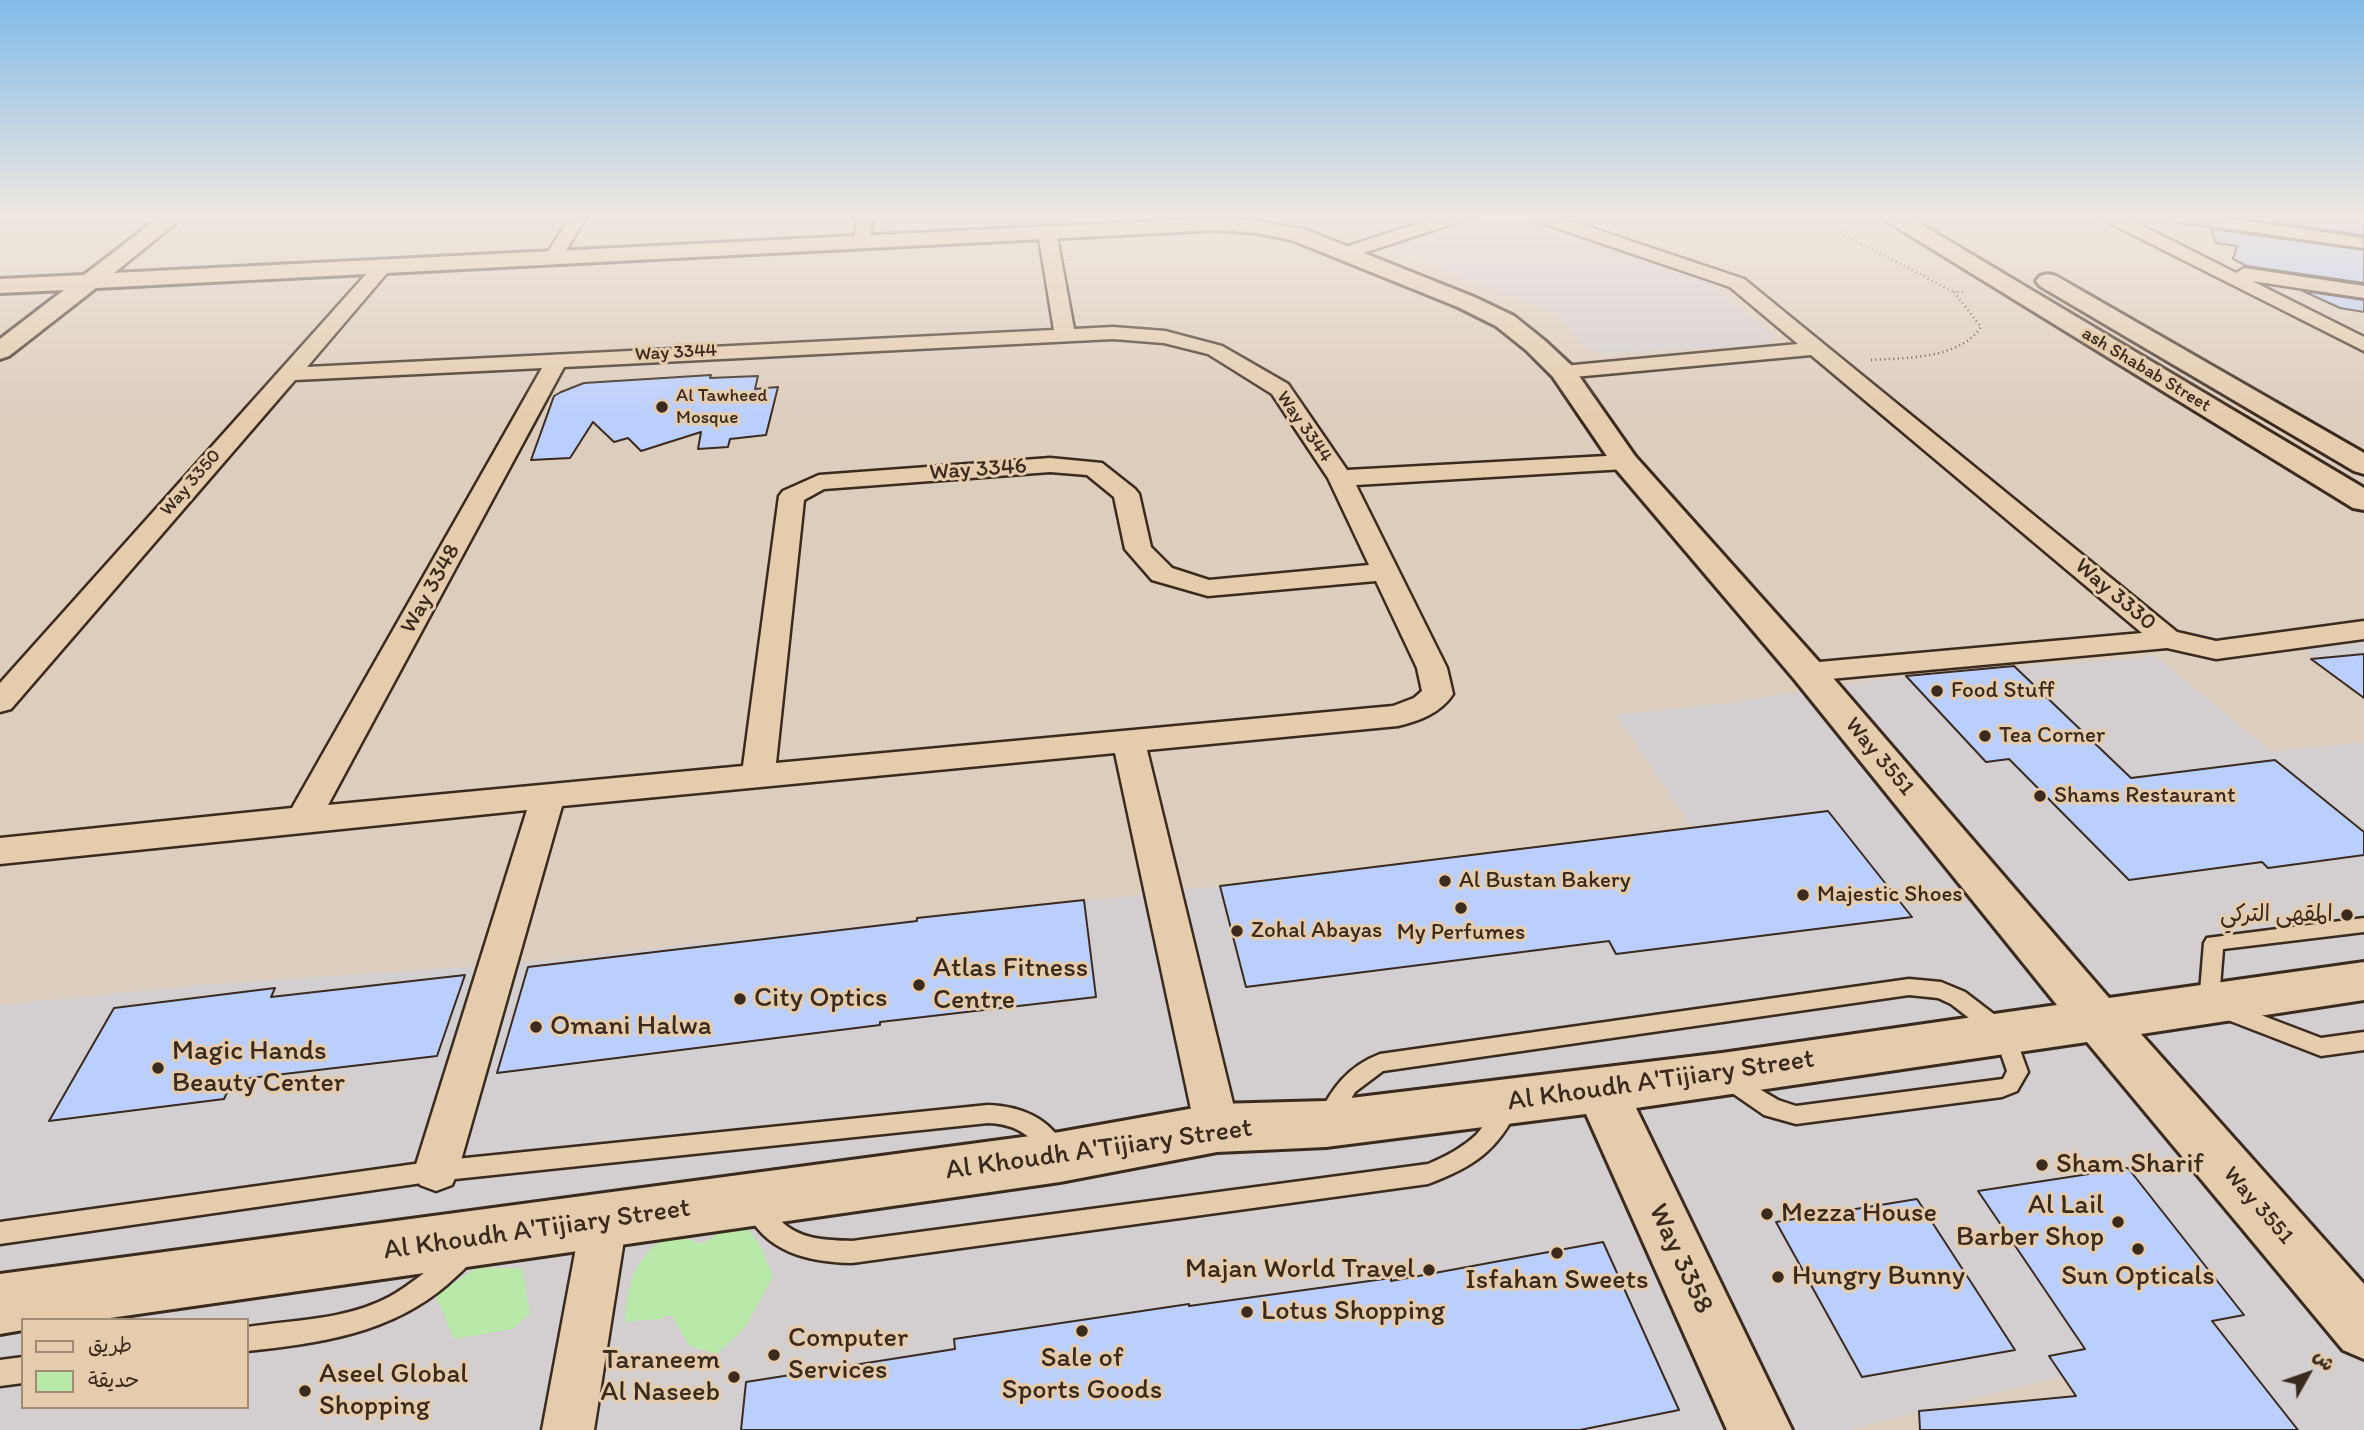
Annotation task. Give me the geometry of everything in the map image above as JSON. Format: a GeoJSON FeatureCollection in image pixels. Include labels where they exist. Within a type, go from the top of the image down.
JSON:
{"type":"FeatureCollection","features":[{"type":"Feature","properties":{"kind":"street","name":"Way 3551"},"geometry":{"type":"LineString","coordinates":[[0,286],[59,283]]}},
{"type":"Feature","properties":{"kind":"street"},"geometry":{"type":"LineString","coordinates":[[0,351],[88,283]]}},
{"type":"Feature","properties":{"kind":"street","name":"Way 3350"},"geometry":{"type":"LineString","coordinates":[[0,702],[369,283]]}},
{"type":"Feature","properties":{"kind":"street"},"geometry":{"type":"LineString","coordinates":[[1056,283],[1065,335]]}},
{"type":"Feature","properties":{"kind":"street","name":"Way 3551"},"geometry":{"type":"LineString","coordinates":[[1415,283],[1505,321],[1563,372],[1625,462],[1808,673],[2098,1020],[2364,1329]]}},
{"type":"Feature","properties":{"kind":"street","name":"Way 3330"},"geometry":{"type":"LineString","coordinates":[[1736,283],[2167,639]]}},
{"type":"Feature","properties":{"kind":"street","name":"ash Shabab Street"},"geometry":{"type":"LineString","coordinates":[[2026,283],[2364,465]]}},
{"type":"Feature","properties":{"kind":"street","name":"ash Shabab Street"},"geometry":{"type":"LineString","coordinates":[[2026,283],[2364,501]]}},
{"type":"Feature","properties":{"kind":"street"},"geometry":{"type":"LineString","coordinates":[[2245,283],[2364,345]]}},
{"type":"Feature","properties":{"kind":"street"},"geometry":{"type":"LineString","coordinates":[[2304,283],[2364,292]]}},
{"type":"Feature","properties":{"kind":"street","name":"Way 3344"},"geometry":{"type":"LineString","coordinates":[[288,374],[1112,333],[1165,337],[1215,351],[1280,389],[1340,478],[1432,668],[1438,694],[1425,705],[1398,716],[1128,740]]}},
{"type":"Feature","properties":{"kind":"street"},"geometry":{"type":"LineString","coordinates":[[1563,372],[1825,354]]}},
{"type":"Feature","properties":{"kind":"street","name":"Way 3348"},"geometry":{"type":"LineString","coordinates":[[303,819],[558,359]]}},
{"type":"Feature","properties":{"kind":"street","name":"Way 3344"},"geometry":{"type":"LineString","coordinates":[[1340,478],[1625,462]]}},
{"type":"Feature","properties":{"kind":"street","name":"Way 3346"},"geometry":{"type":"LineString","coordinates":[[758,778],[792,496],[819,482],[1050,465],[1093,468],[1126,494],[1138,549],[1162,574],[1208,589],[1384,572]]}},
{"type":"Feature","properties":{"kind":"street"},"geometry":{"type":"LineString","coordinates":[[2167,639],[2216,650],[2364,630]]}},
{"type":"Feature","properties":{"kind":"street","name":"Way 3330"},"geometry":{"type":"LineString","coordinates":[[1808,673],[2167,639]]}},
{"type":"Feature","properties":{"kind":"street"},"geometry":{"type":"LineString","coordinates":[[0,850],[1128,740],[1217,1128]]}},
{"type":"Feature","properties":{"kind":"street"},"geometry":{"type":"LineString","coordinates":[[436,1171],[548,796]]}},
{"type":"Feature","properties":{"kind":"street","name":"Al Khoudh A'Tijiary Street"},"geometry":{"type":"LineString","coordinates":[[0,1304],[1060,1157],[1217,1128],[1326,1124],[1722,1075],[2364,981]]}},
{"type":"Feature","properties":{"kind":"street","name":"Way 3358"},"geometry":{"type":"LineString","coordinates":[[1601,1089],[1760,1430]]}},
{"type":"Feature","properties":{"kind":"street"},"geometry":{"type":"LineString","coordinates":[[568,1430],[604,1221]]}},
{"type":"Feature","properties":{"kind":"lane"},"geometry":{"type":"LineString","coordinates":[[2364,925],[2214,943],[2209,1004],[2321,1047],[2364,1041]]}},
{"type":"Feature","properties":{"kind":"lane"},"geometry":{"type":"LineString","coordinates":[[1326,1124],[1335,1100],[1346,1085],[1362,1072],[1380,1063],[1909,987],[1941,990],[1958,998],[2005,1034]]}},
{"type":"Feature","properties":{"kind":"lane"},"geometry":{"type":"LineString","coordinates":[[751,1200],[766,1224],[789,1242],[818,1252],[852,1252],[1428,1174],[1457,1163],[1481,1147],[1499,1126],[1510,1101]]}},
{"type":"Feature","properties":{"kind":"lane"},"geometry":{"type":"LineString","coordinates":[[0,1233],[436,1171],[988,1114],[1005,1114],[1037,1127],[1060,1157]]}},
{"type":"Feature","properties":{"kind":"lane"},"geometry":{"type":"LineString","coordinates":[[248,1339],[355,1323],[388,1311],[419,1292],[481,1238]]}},
{"type":"Feature","properties":{"kind":"lane"},"geometry":{"type":"LineString","coordinates":[[0,1373],[21,1370]]}},
{"type":"Feature","properties":{"kind":"path"},"geometry":{"type":"LineString","coordinates":[[1825,354],[1874,360],[1938,352],[1958,348],[1971,341],[1979,334],[1981,327],[1954,292],[1936,283]]}},
{"type":"Feature","properties":{"kind":"path"},"geometry":{"type":"LineString","coordinates":[[1954,292],[2012,283]]}},
{"type":"Feature","properties":{"kind":"shaded area"},"geometry":{"type":"Polygon","coordinates":[[[1477,283],[1710,283],[1774,336],[1766,344],[1602,354],[1585,348],[1557,314],[1477,283]]]}},
{"type":"Feature","properties":{"kind":"shaded area"},"geometry":{"type":"Polygon","coordinates":[[[2364,637],[2364,697],[2301,646],[2364,637]]]}},
{"type":"Feature","properties":{"kind":"shaded area"},"geometry":{"type":"Polygon","coordinates":[[[2155,656],[2272,752],[2364,742],[2364,1430],[2146,1430],[2100,1367],[1848,1430],[0,1430],[0,1005],[199,985],[511,964],[1220,886],[1693,829],[1616,715],[1727,703],[1906,676],[2155,656]]]}},
{"type":"Feature","properties":{"kind":"green space"},"geometry":{"type":"Polygon","coordinates":[[[749,1230],[761,1247],[773,1277],[743,1330],[717,1354],[690,1346],[671,1315],[625,1322],[631,1281],[642,1260],[660,1241],[673,1232],[700,1244],[714,1237],[716,1232],[749,1230]]]}},
{"type":"Feature","properties":{"kind":"green space"},"geometry":{"type":"Polygon","coordinates":[[[476,1268],[522,1268],[530,1313],[513,1329],[454,1339],[436,1295],[476,1268]]]}},
{"type":"Feature","properties":{"kind":"building"},"geometry":{"type":"Polygon","coordinates":[[[2303,291],[2364,300],[2364,312],[2340,308],[2303,291]]]}},
{"type":"Feature","properties":{"kind":"building","name":"Al Tawheed Mosque"},"geometry":{"type":"Polygon","coordinates":[[[711,375],[710,378],[758,376],[755,389],[778,387],[766,435],[730,439],[728,447],[698,449],[701,432],[641,451],[628,438],[614,442],[593,422],[570,458],[531,460],[554,396],[561,392],[584,383],[711,375]]]}},
{"type":"Feature","properties":{"kind":"building"},"geometry":{"type":"Polygon","coordinates":[[[2364,654],[2364,698],[2311,659],[2364,654]]]}},
{"type":"Feature","properties":{"kind":"building"},"geometry":{"type":"Polygon","coordinates":[[[2014,666],[2131,778],[2275,760],[2364,832],[2364,855],[2268,868],[2262,862],[2129,880],[2009,759],[1986,762],[1906,676],[2014,666]]]}},
{"type":"Feature","properties":{"kind":"building"},"geometry":{"type":"Polygon","coordinates":[[[1828,811],[1912,917],[1616,954],[1609,941],[1246,987],[1220,886],[1828,811]]]}},
{"type":"Feature","properties":{"kind":"building"},"geometry":{"type":"Polygon","coordinates":[[[1084,900],[1096,997],[880,1022],[880,1025],[497,1073],[528,967],[917,921],[917,918],[1084,900]]]}},
{"type":"Feature","properties":{"kind":"building"},"geometry":{"type":"Polygon","coordinates":[[[465,975],[437,1056],[233,1080],[224,1099],[49,1121],[114,1008],[275,988],[271,997],[465,975]]]}},
{"type":"Feature","properties":{"kind":"building"},"geometry":{"type":"Polygon","coordinates":[[[2128,1168],[2244,1315],[2212,1321],[2298,1430],[1920,1430],[1919,1411],[2076,1396],[2049,1356],[2085,1349],[1978,1191],[2128,1168]]]}},
{"type":"Feature","properties":{"kind":"building"},"geometry":{"type":"Polygon","coordinates":[[[1917,1199],[2015,1350],[1862,1377],[1776,1222],[1917,1199]]]}},
{"type":"Feature","properties":{"kind":"building"},"geometry":{"type":"Polygon","coordinates":[[[1603,1242],[1679,1410],[1580,1430],[741,1430],[746,1382],[955,1349],[954,1339],[1189,1304],[1391,1278],[1391,1281],[1603,1242]]]}},
{"type":"Feature","properties":{"kind":"place","name":"Al Tawheed Mosque"},"geometry":{"type":"Point","coordinates":[662,407]}},
{"type":"Feature","properties":{"kind":"place","name":"Food Stuff"},"geometry":{"type":"Point","coordinates":[1937,691]}},
{"type":"Feature","properties":{"kind":"place","name":"Tea Corner"},"geometry":{"type":"Point","coordinates":[1985,736]}},
{"type":"Feature","properties":{"kind":"place","name":"Shams Restaurant"},"geometry":{"type":"Point","coordinates":[2040,796]}},
{"type":"Feature","properties":{"kind":"place","name":"Al Bustan Bakery"},"geometry":{"type":"Point","coordinates":[1445,881]}},
{"type":"Feature","properties":{"kind":"place","name":"Majestic Shoes"},"geometry":{"type":"Point","coordinates":[1803,895]}},
{"type":"Feature","properties":{"kind":"place","name":"My Perfumes"},"geometry":{"type":"Point","coordinates":[1461,908]}},
{"type":"Feature","properties":{"kind":"place","name":"المقهى التركي"},"geometry":{"type":"Point","coordinates":[2347,915]}},
{"type":"Feature","properties":{"kind":"place","name":"Zohal Abayas"},"geometry":{"type":"Point","coordinates":[1237,931]}},
{"type":"Feature","properties":{"kind":"place","name":"Atlas Fitness Centre"},"geometry":{"type":"Point","coordinates":[919,985]}},
{"type":"Feature","properties":{"kind":"place","name":"City Optics"},"geometry":{"type":"Point","coordinates":[740,999]}},
{"type":"Feature","properties":{"kind":"place","name":"Omani Halwa"},"geometry":{"type":"Point","coordinates":[536,1027]}},
{"type":"Feature","properties":{"kind":"place","name":"Magic Hands Beauty Center"},"geometry":{"type":"Point","coordinates":[158,1068]}},
{"type":"Feature","properties":{"kind":"place","name":"Sham Sharif"},"geometry":{"type":"Point","coordinates":[2042,1165]}},
{"type":"Feature","properties":{"kind":"place","name":"Mezza House"},"geometry":{"type":"Point","coordinates":[1767,1214]}},
{"type":"Feature","properties":{"kind":"place","name":"Al Lail Barber Shop"},"geometry":{"type":"Point","coordinates":[2118,1222]}},
{"type":"Feature","properties":{"kind":"place","name":"Sun Opticals"},"geometry":{"type":"Point","coordinates":[2138,1249]}},
{"type":"Feature","properties":{"kind":"place","name":"Isfahan Sweets"},"geometry":{"type":"Point","coordinates":[1557,1253]}},
{"type":"Feature","properties":{"kind":"place","name":"Majan World Travel"},"geometry":{"type":"Point","coordinates":[1429,1270]}},
{"type":"Feature","properties":{"kind":"place","name":"Hungry Bunny"},"geometry":{"type":"Point","coordinates":[1778,1277]}},
{"type":"Feature","properties":{"kind":"place","name":"Lotus Shopping"},"geometry":{"type":"Point","coordinates":[1247,1312]}},
{"type":"Feature","properties":{"kind":"place","name":"Sale of Sports Goods"},"geometry":{"type":"Point","coordinates":[1082,1331]}},
{"type":"Feature","properties":{"kind":"place","name":"Computer Services"},"geometry":{"type":"Point","coordinates":[774,1355]}},
{"type":"Feature","properties":{"kind":"place","name":"Taraneem Al Naseeb"},"geometry":{"type":"Point","coordinates":[734,1377]}},
{"type":"Feature","properties":{"kind":"place","name":"Aseel Global Shopping"},"geometry":{"type":"Point","coordinates":[305,1391]}}]}
